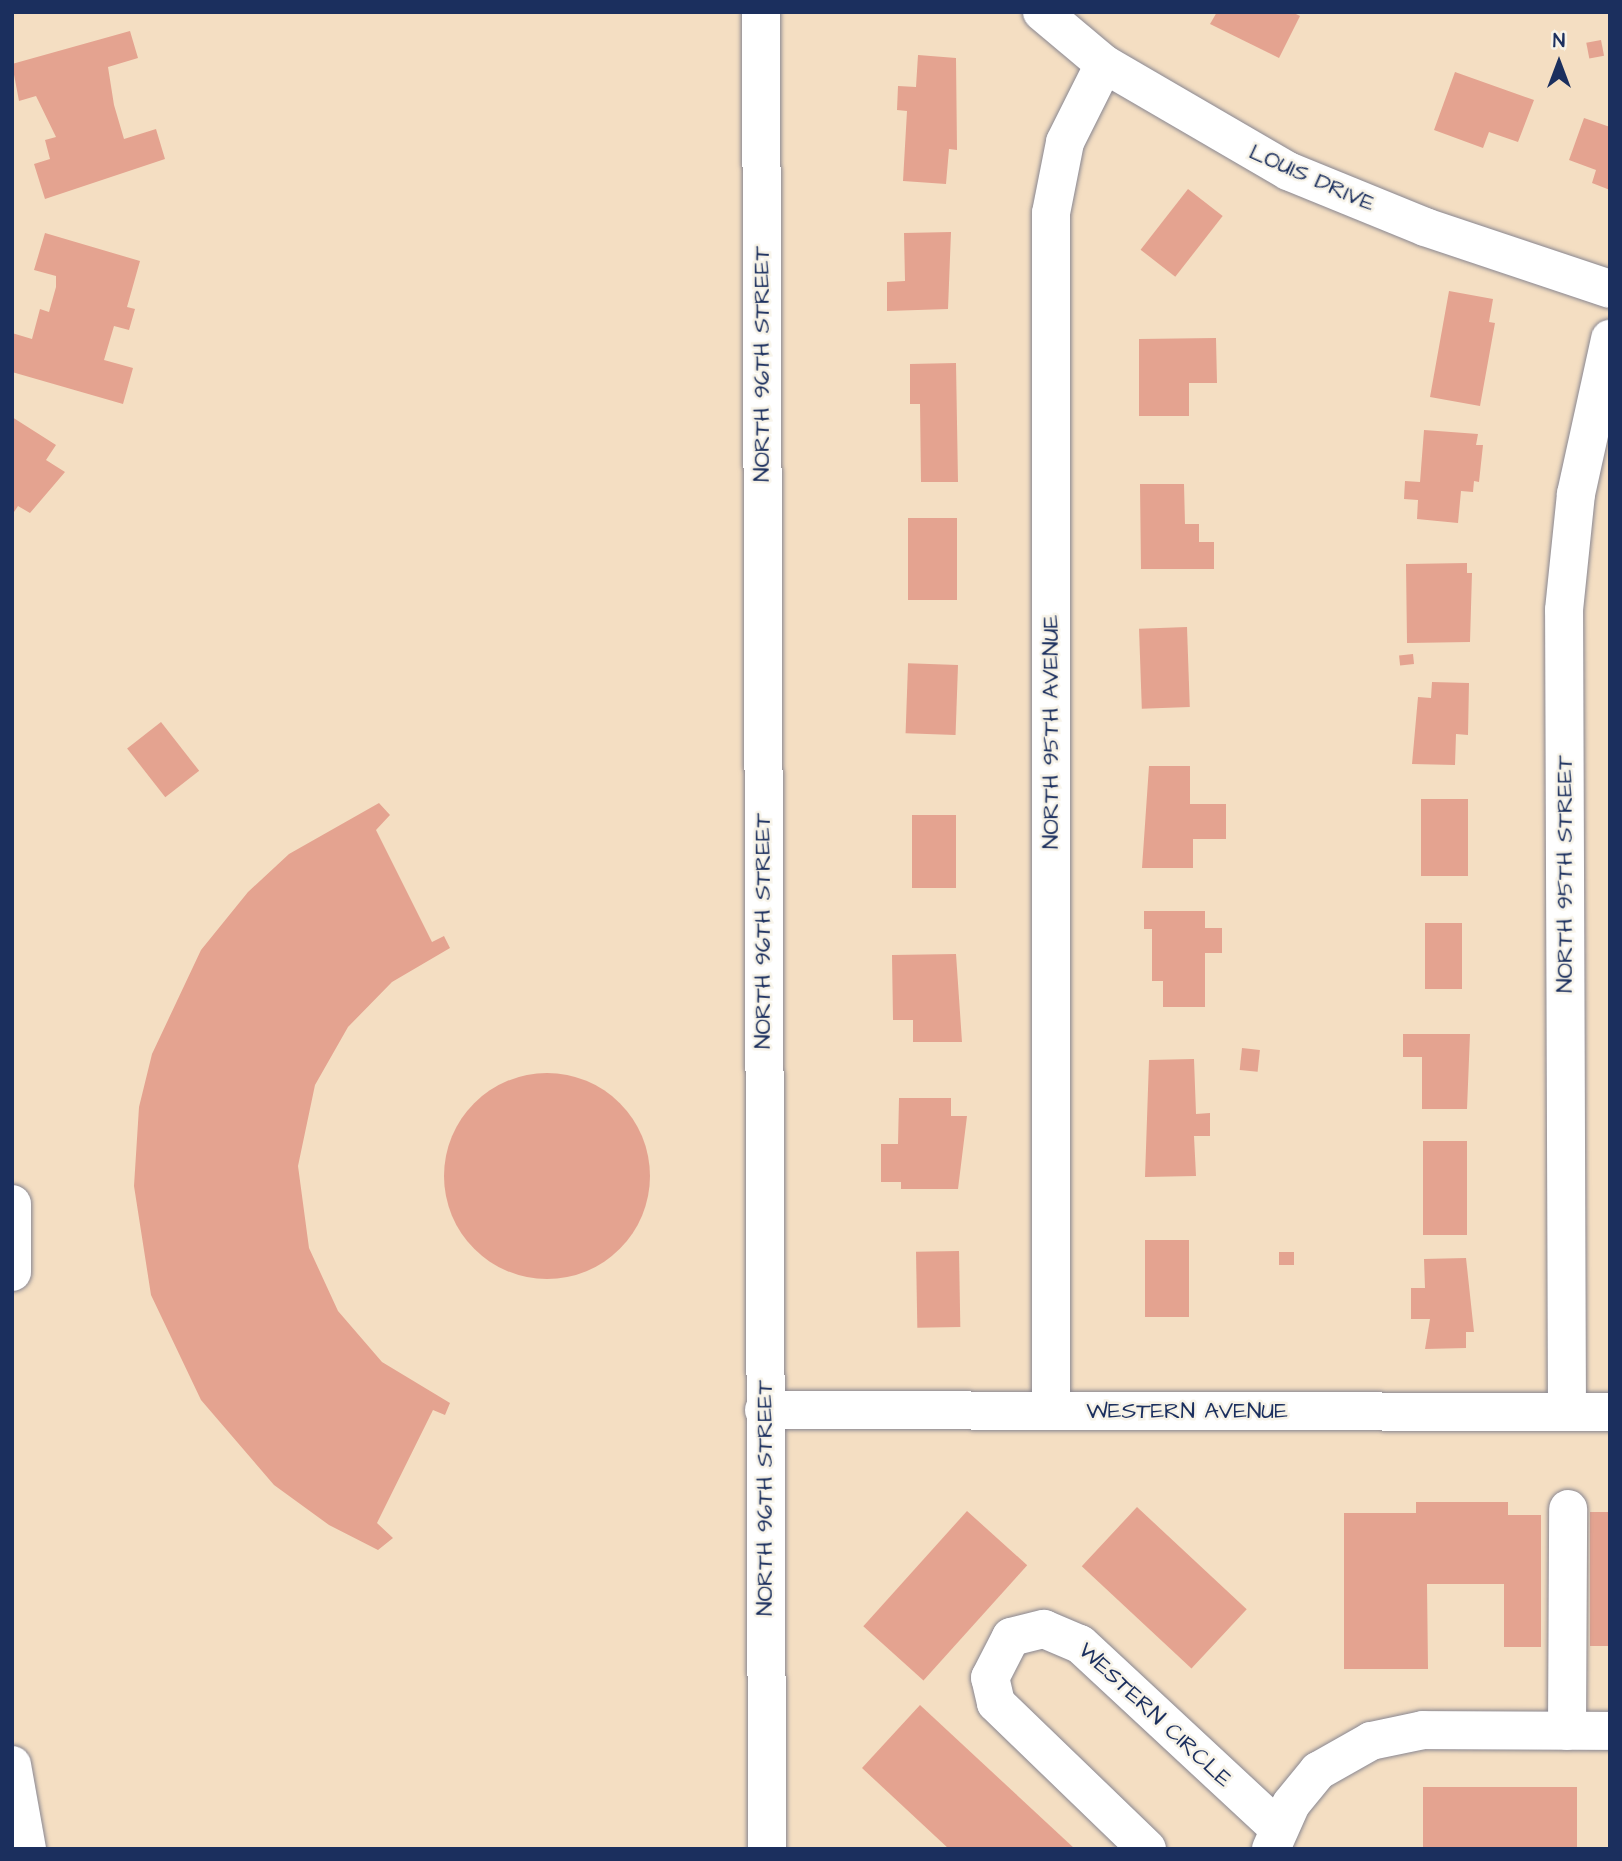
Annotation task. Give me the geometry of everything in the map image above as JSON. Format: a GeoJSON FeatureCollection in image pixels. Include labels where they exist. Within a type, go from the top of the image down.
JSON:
{"type":"FeatureCollection","features":[{"type":"Feature","properties":{"kind":"street","name":"NORTH 96TH STREET"},"geometry":{"type":"LineString","coordinates":[[761,12],[767,1849]]}},
{"type":"Feature","properties":{"kind":"street","name":"LOUIS DRIVE"},"geometry":{"type":"LineString","coordinates":[[1042,12],[1104,64],[1288,171],[1425,227],[1610,289]]}},
{"type":"Feature","properties":{"kind":"street","name":"NORTH 95TH AVENUE"},"geometry":{"type":"LineString","coordinates":[[1051,1411],[1051,213],[1065,142],[1104,64]]}},
{"type":"Feature","properties":{"kind":"street","name":"NORTH 95TH STREET"},"geometry":{"type":"LineString","coordinates":[[1567,1412],[1564,610],[1576,494],[1610,339]]}},
{"type":"Feature","properties":{"kind":"street"},"geometry":{"type":"LineString","coordinates":[[12,1205],[12,1272]]}},
{"type":"Feature","properties":{"kind":"street","name":"WESTERN AVENUE"},"geometry":{"type":"LineString","coordinates":[[764,1410],[1610,1412]]}},
{"type":"Feature","properties":{"kind":"street"},"geometry":{"type":"LineString","coordinates":[[1567,1731],[1568,1509]]}},
{"type":"Feature","properties":{"kind":"street","name":"WESTERN CIRCLE"},"geometry":{"type":"LineString","coordinates":[[1147,1849],[996,1703],[990,1678],[1011,1637],[1044,1629],[1080,1644],[1275,1839]]}},
{"type":"Feature","properties":{"kind":"street"},"geometry":{"type":"LineString","coordinates":[[1275,1839],[1318,1771],[1371,1741],[1423,1730],[1610,1731]]}},
{"type":"Feature","properties":{"kind":"street"},"geometry":{"type":"LineString","coordinates":[[12,1765],[27,1849]]}},
{"type":"Feature","properties":{"kind":"building"},"geometry":{"type":"Polygon","coordinates":[[[1217,12],[1292,12],[1300,16],[1279,58],[1210,24],[1217,12]]]}},
{"type":"Feature","properties":{"kind":"building"},"geometry":{"type":"Polygon","coordinates":[[[130,31],[138,58],[108,67],[114,105],[124,139],[156,129],[165,159],[45,199],[34,164],[50,159],[45,140],[56,137],[36,96],[19,101],[12,64],[130,31]]]}},
{"type":"Feature","properties":{"kind":"building"},"geometry":{"type":"Polygon","coordinates":[[[1601,40],[1604,56],[1589,59],[1586,43],[1601,40]]]}},
{"type":"Feature","properties":{"kind":"building"},"geometry":{"type":"Polygon","coordinates":[[[918,55],[956,58],[957,150],[949,149],[946,184],[903,181],[907,111],[897,110],[898,86],[916,87],[918,55]]]}},
{"type":"Feature","properties":{"kind":"building"},"geometry":{"type":"Polygon","coordinates":[[[1455,72],[1534,100],[1518,142],[1489,132],[1483,148],[1434,130],[1455,72]]]}},
{"type":"Feature","properties":{"kind":"building"},"geometry":{"type":"Polygon","coordinates":[[[1584,118],[1610,127],[1610,190],[1592,183],[1596,170],[1569,160],[1584,118]]]}},
{"type":"Feature","properties":{"kind":"building"},"geometry":{"type":"Polygon","coordinates":[[[1188,189],[1223,216],[1175,277],[1141,250],[1188,189]]]}},
{"type":"Feature","properties":{"kind":"building"},"geometry":{"type":"Polygon","coordinates":[[[951,232],[948,309],[887,311],[887,282],[905,281],[904,233],[951,232]]]}},
{"type":"Feature","properties":{"kind":"building"},"geometry":{"type":"Polygon","coordinates":[[[45,233],[140,261],[127,307],[135,309],[129,330],[114,326],[104,360],[133,368],[123,404],[12,372],[12,333],[32,339],[40,309],[49,312],[56,287],[56,276],[34,270],[45,233]]]}},
{"type":"Feature","properties":{"kind":"building"},"geometry":{"type":"Polygon","coordinates":[[[1449,291],[1493,299],[1489,322],[1495,323],[1480,406],[1430,397],[1449,291]]]}},
{"type":"Feature","properties":{"kind":"building"},"geometry":{"type":"Polygon","coordinates":[[[1216,338],[1217,383],[1189,383],[1189,416],[1139,416],[1139,339],[1216,338]]]}},
{"type":"Feature","properties":{"kind":"building"},"geometry":{"type":"Polygon","coordinates":[[[956,363],[958,482],[921,482],[920,404],[910,404],[910,364],[956,363]]]}},
{"type":"Feature","properties":{"kind":"building"},"geometry":{"type":"Polygon","coordinates":[[[12,417],[56,445],[46,460],[65,472],[30,513],[18,506],[12,515],[12,417]]]}},
{"type":"Feature","properties":{"kind":"building"},"geometry":{"type":"Polygon","coordinates":[[[1424,430],[1478,434],[1476,445],[1483,445],[1479,482],[1474,481],[1473,492],[1461,491],[1458,523],[1417,519],[1418,500],[1404,499],[1405,481],[1420,482],[1424,430]]]}},
{"type":"Feature","properties":{"kind":"building"},"geometry":{"type":"Polygon","coordinates":[[[1140,484],[1184,484],[1185,524],[1199,524],[1199,542],[1214,542],[1214,569],[1141,569],[1140,484]]]}},
{"type":"Feature","properties":{"kind":"building"},"geometry":{"type":"Polygon","coordinates":[[[908,518],[957,518],[957,600],[908,600],[908,518]]]}},
{"type":"Feature","properties":{"kind":"building"},"geometry":{"type":"Polygon","coordinates":[[[1467,563],[1467,573],[1472,573],[1470,642],[1407,643],[1406,564],[1467,563]]]}},
{"type":"Feature","properties":{"kind":"building"},"geometry":{"type":"Polygon","coordinates":[[[1187,627],[1190,707],[1142,709],[1139,629],[1187,627]]]}},
{"type":"Feature","properties":{"kind":"building"},"geometry":{"type":"Polygon","coordinates":[[[1413,654],[1414,664],[1400,665],[1399,655],[1413,654]]]}},
{"type":"Feature","properties":{"kind":"building"},"geometry":{"type":"Polygon","coordinates":[[[908,663],[958,665],[956,735],[906,733],[908,663]]]}},
{"type":"Feature","properties":{"kind":"building"},"geometry":{"type":"Polygon","coordinates":[[[1432,682],[1469,683],[1468,735],[1456,734],[1455,765],[1412,764],[1418,697],[1431,698],[1432,682]]]}},
{"type":"Feature","properties":{"kind":"building"},"geometry":{"type":"Polygon","coordinates":[[[161,722],[199,771],[165,797],[127,748],[161,722]]]}},
{"type":"Feature","properties":{"kind":"building"},"geometry":{"type":"Polygon","coordinates":[[[1149,766],[1190,766],[1190,804],[1226,804],[1226,839],[1193,839],[1193,868],[1142,868],[1149,766]]]}},
{"type":"Feature","properties":{"kind":"building"},"geometry":{"type":"Polygon","coordinates":[[[1421,799],[1468,799],[1468,876],[1421,876],[1421,799]]]}},
{"type":"Feature","properties":{"kind":"building"},"geometry":{"type":"Polygon","coordinates":[[[379,803],[390,815],[376,830],[432,942],[444,936],[450,948],[392,982],[348,1027],[315,1085],[298,1166],[309,1248],[338,1311],[382,1362],[450,1403],[445,1415],[433,1410],[377,1523],[393,1538],[378,1550],[329,1525],[274,1485],[201,1400],[151,1295],[134,1186],[139,1107],[152,1054],[201,950],[248,892],[289,854],[379,803]]]}},
{"type":"Feature","properties":{"kind":"building"},"geometry":{"type":"Polygon","coordinates":[[[912,815],[956,815],[956,888],[912,888],[912,815]]]}},
{"type":"Feature","properties":{"kind":"building"},"geometry":{"type":"Polygon","coordinates":[[[1144,911],[1205,911],[1205,928],[1222,928],[1222,953],[1205,953],[1205,1007],[1163,1007],[1163,981],[1152,981],[1152,929],[1144,929],[1144,911]]]}},
{"type":"Feature","properties":{"kind":"building"},"geometry":{"type":"Polygon","coordinates":[[[1425,923],[1462,923],[1462,989],[1425,989],[1425,923]]]}},
{"type":"Feature","properties":{"kind":"building"},"geometry":{"type":"Polygon","coordinates":[[[956,954],[962,1042],[913,1042],[913,1020],[893,1020],[892,955],[956,954]]]}},
{"type":"Feature","properties":{"kind":"building"},"geometry":{"type":"Polygon","coordinates":[[[1403,1034],[1470,1034],[1467,1109],[1422,1109],[1422,1057],[1403,1057],[1403,1034]]]}},
{"type":"Feature","properties":{"kind":"building"},"geometry":{"type":"Polygon","coordinates":[[[1242,1048],[1260,1050],[1258,1072],[1240,1070],[1242,1048]]]}},
{"type":"Feature","properties":{"kind":"building"},"geometry":{"type":"Polygon","coordinates":[[[1194,1059],[1196,1114],[1210,1113],[1210,1136],[1194,1136],[1196,1176],[1145,1177],[1149,1060],[1194,1059]]]}},
{"type":"Feature","properties":{"kind":"building"},"geometry":{"type":"Polygon","coordinates":[[[547,1073],[587,1080],[620,1103],[643,1136],[650,1176],[643,1216],[620,1249],[587,1272],[547,1279],[507,1272],[474,1249],[451,1216],[444,1176],[451,1136],[474,1103],[507,1080],[547,1073]]]}},
{"type":"Feature","properties":{"kind":"building"},"geometry":{"type":"Polygon","coordinates":[[[899,1098],[951,1098],[951,1116],[967,1116],[958,1189],[901,1189],[901,1182],[881,1182],[881,1144],[898,1144],[899,1098]]]}},
{"type":"Feature","properties":{"kind":"building"},"geometry":{"type":"Polygon","coordinates":[[[1423,1141],[1467,1141],[1467,1235],[1423,1235],[1423,1141]]]}},
{"type":"Feature","properties":{"kind":"building"},"geometry":{"type":"Polygon","coordinates":[[[1145,1240],[1189,1240],[1189,1317],[1145,1317],[1145,1240]]]}},
{"type":"Feature","properties":{"kind":"building"},"geometry":{"type":"Polygon","coordinates":[[[959,1251],[960,1327],[917,1328],[916,1252],[959,1251]]]}},
{"type":"Feature","properties":{"kind":"building"},"geometry":{"type":"Polygon","coordinates":[[[1279,1252],[1294,1252],[1294,1265],[1279,1265],[1279,1252]]]}},
{"type":"Feature","properties":{"kind":"building"},"geometry":{"type":"Polygon","coordinates":[[[1466,1258],[1474,1332],[1466,1332],[1466,1348],[1425,1349],[1430,1319],[1411,1319],[1411,1288],[1425,1288],[1424,1259],[1466,1258]]]}},
{"type":"Feature","properties":{"kind":"building"},"geometry":{"type":"Polygon","coordinates":[[[1416,1502],[1508,1502],[1508,1515],[1541,1515],[1541,1647],[1504,1647],[1504,1584],[1427,1584],[1428,1669],[1344,1669],[1344,1513],[1416,1513],[1416,1502]]]}},
{"type":"Feature","properties":{"kind":"building"},"geometry":{"type":"Polygon","coordinates":[[[1137,1507],[1247,1609],[1191,1669],[1082,1566],[1137,1507]]]}},
{"type":"Feature","properties":{"kind":"building"},"geometry":{"type":"Polygon","coordinates":[[[967,1511],[1027,1565],[923,1680],[863,1626],[967,1511]]]}},
{"type":"Feature","properties":{"kind":"building"},"geometry":{"type":"Polygon","coordinates":[[[1590,1512],[1610,1512],[1610,1646],[1590,1646],[1590,1512]]]}},
{"type":"Feature","properties":{"kind":"building"},"geometry":{"type":"Polygon","coordinates":[[[920,1705],[1075,1849],[949,1849],[862,1768],[920,1705]]]}},
{"type":"Feature","properties":{"kind":"building"},"geometry":{"type":"Polygon","coordinates":[[[1423,1787],[1577,1787],[1577,1849],[1423,1849],[1423,1787]]]}}]}
